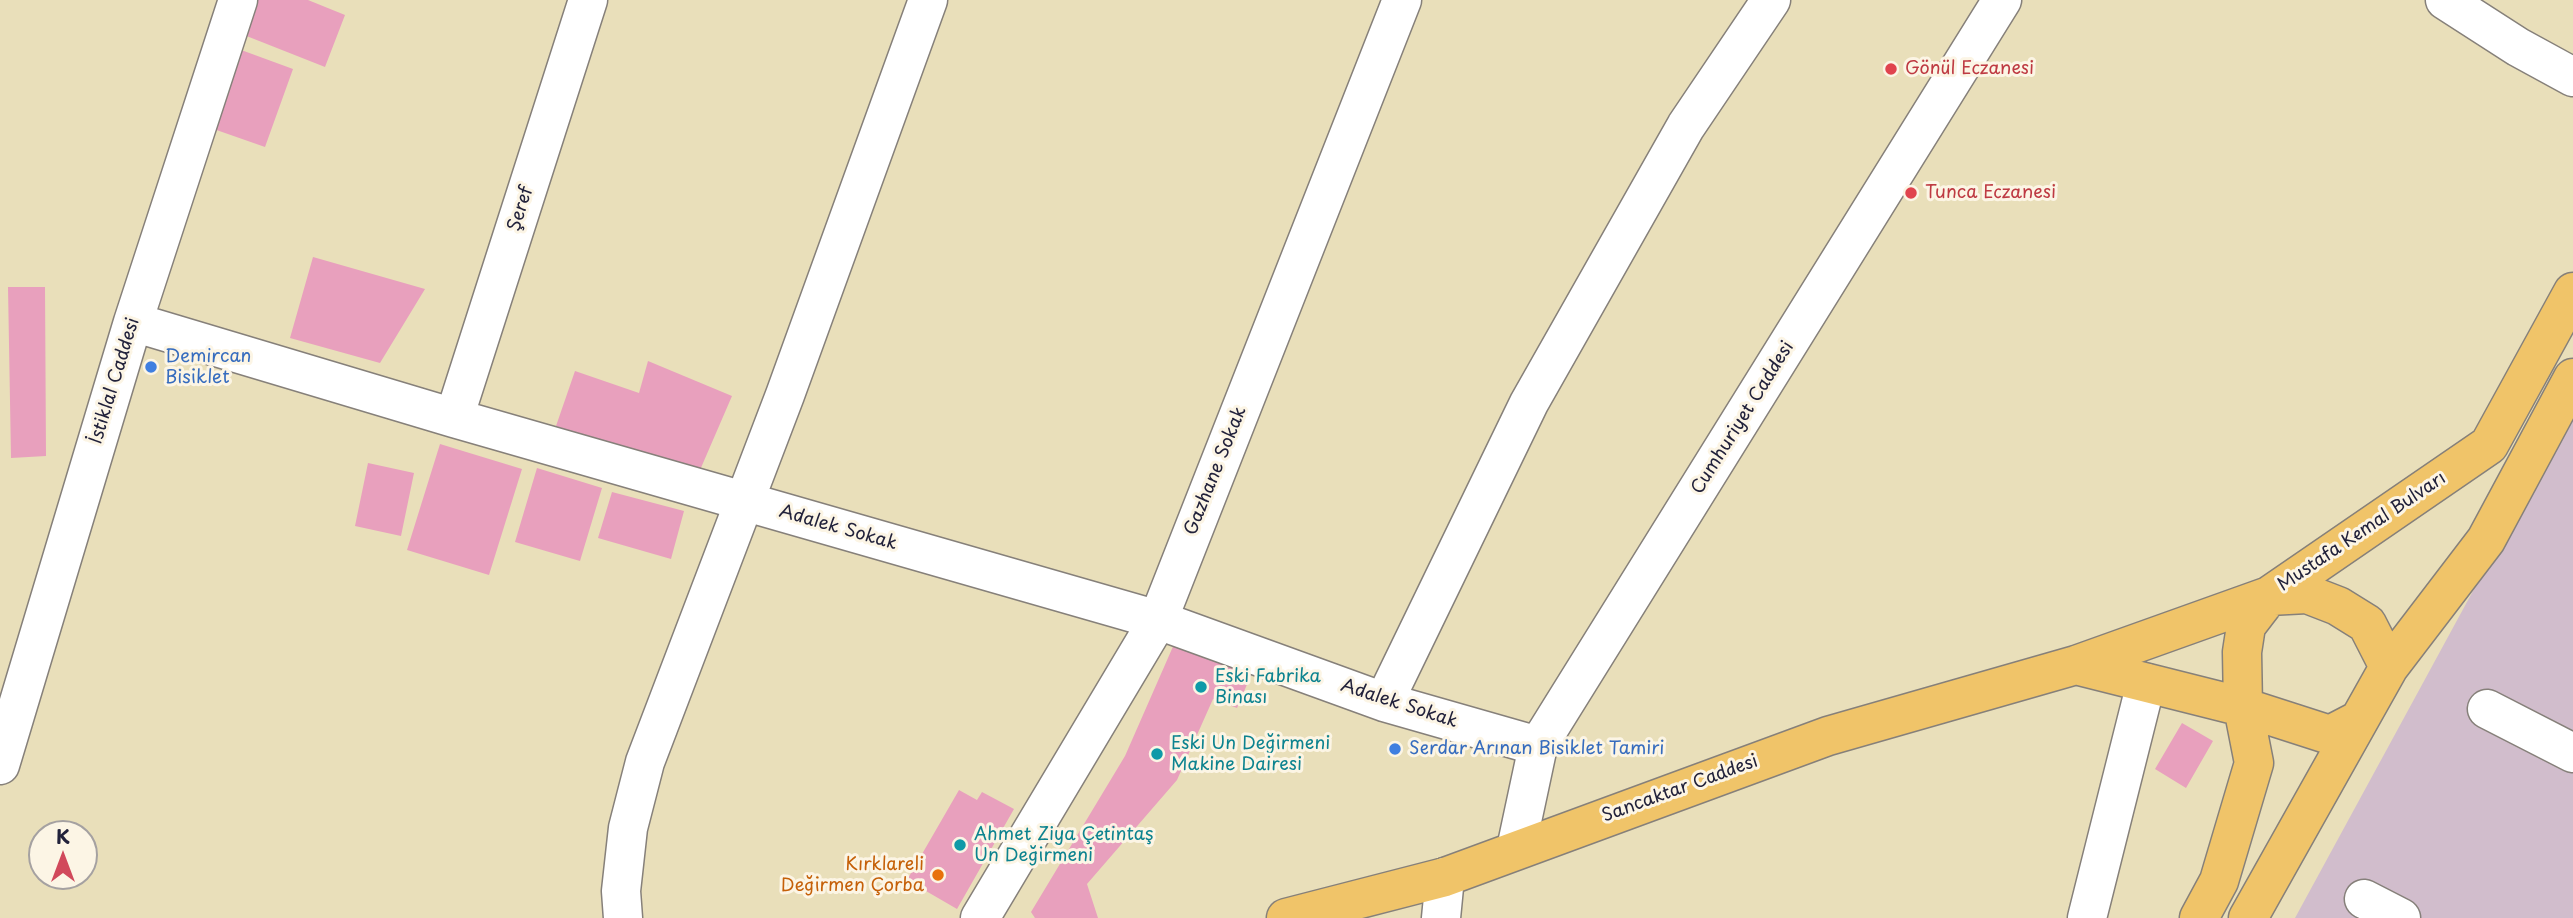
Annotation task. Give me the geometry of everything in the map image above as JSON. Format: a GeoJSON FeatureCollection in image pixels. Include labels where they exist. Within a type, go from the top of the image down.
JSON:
{"type":"FeatureCollection","features":[{"type":"Feature","properties":{"kind":"main road","name":"Mustafa Kemal Bulvarı"},"geometry":{"type":"LineString","coordinates":[[2199,918],[2219,881],[2254,763],[2243,707],[2242,652],[2246,626],[2269,596],[2489,445],[2573,292]]}},
{"type":"Feature","properties":{"kind":"main road"},"geometry":{"type":"LineString","coordinates":[[2248,918],[2355,722],[2389,667],[2486,540],[2573,378]]}},
{"type":"Feature","properties":{"kind":"main road"},"geometry":{"type":"LineString","coordinates":[[2269,596],[2307,594],[2338,606],[2367,624],[2389,667]]}},
{"type":"Feature","properties":{"kind":"main road","name":"Sancaktar Caddesi"},"geometry":{"type":"LineString","coordinates":[[1286,918],[1445,877],[1828,736],[2077,665],[2269,596]]}},
{"type":"Feature","properties":{"kind":"main road"},"geometry":{"type":"LineString","coordinates":[[2077,665],[2243,707],[2330,735],[2355,722]]}},
{"type":"Feature","properties":{"kind":"street","name":"İstiklal Caddesi"},"geometry":{"type":"LineString","coordinates":[[0,765],[133,322],[238,0]]}},
{"type":"Feature","properties":{"kind":"street","name":"Şeref"},"geometry":{"type":"LineString","coordinates":[[454,418],[588,0]]}},
{"type":"Feature","properties":{"kind":"street"},"geometry":{"type":"LineString","coordinates":[[623,918],[621,891],[628,828],[645,762],[928,0]]}},
{"type":"Feature","properties":{"kind":"street","name":"Gazhane Sokak"},"geometry":{"type":"LineString","coordinates":[[980,918],[1158,620],[1402,0]]}},
{"type":"Feature","properties":{"kind":"street"},"geometry":{"type":"LineString","coordinates":[[1384,702],[1529,402],[1686,126],[1771,0]]}},
{"type":"Feature","properties":{"kind":"street","name":"Cumhuriyet Caddesi"},"geometry":{"type":"LineString","coordinates":[[1516,849],[1538,746],[2002,0]]}},
{"type":"Feature","properties":{"kind":"street"},"geometry":{"type":"LineString","coordinates":[[2445,0],[2518,47],[2573,77]]}},
{"type":"Feature","properties":{"kind":"street","name":"Adalek Sokak"},"geometry":{"type":"LineString","coordinates":[[133,322],[454,418],[1158,620],[1384,702],[1538,746]]}},
{"type":"Feature","properties":{"kind":"street"},"geometry":{"type":"LineString","coordinates":[[2087,918],[2146,682]]}},
{"type":"Feature","properties":{"kind":"street"},"geometry":{"type":"LineString","coordinates":[[2487,709],[2573,753]]}},
{"type":"Feature","properties":{"kind":"street"},"geometry":{"type":"LineString","coordinates":[[1441,918],[1445,877]]}},
{"type":"Feature","properties":{"kind":"street"},"geometry":{"type":"LineString","coordinates":[[2364,899],[2401,918]]}},
{"type":"Feature","properties":{"kind":"shaded area"},"geometry":{"type":"Polygon","coordinates":[[[2573,407],[2573,918],[2295,918],[2399,727],[2573,407]]]}},
{"type":"Feature","properties":{"kind":"building"},"geometry":{"type":"Polygon","coordinates":[[[258,0],[308,0],[345,15],[325,67],[244,35],[258,0]]]}},
{"type":"Feature","properties":{"kind":"building"},"geometry":{"type":"Polygon","coordinates":[[[233,47],[293,69],[265,147],[205,126],[233,47]]]}},
{"type":"Feature","properties":{"kind":"building"},"geometry":{"type":"Polygon","coordinates":[[[313,257],[425,289],[380,363],[290,338],[313,257]]]}},
{"type":"Feature","properties":{"kind":"building"},"geometry":{"type":"Polygon","coordinates":[[[8,287],[45,287],[46,456],[11,458],[8,287]]]}},
{"type":"Feature","properties":{"kind":"building"},"geometry":{"type":"Polygon","coordinates":[[[648,361],[732,396],[697,477],[556,426],[575,371],[639,393],[648,361]]]}},
{"type":"Feature","properties":{"kind":"building"},"geometry":{"type":"Polygon","coordinates":[[[440,444],[522,469],[489,575],[407,550],[440,444]]]}},
{"type":"Feature","properties":{"kind":"building"},"geometry":{"type":"Polygon","coordinates":[[[368,463],[414,473],[401,536],[355,526],[368,463]]]}},
{"type":"Feature","properties":{"kind":"building"},"geometry":{"type":"Polygon","coordinates":[[[537,468],[602,488],[580,561],[515,542],[537,468]]]}},
{"type":"Feature","properties":{"kind":"building"},"geometry":{"type":"Polygon","coordinates":[[[612,492],[684,511],[671,559],[598,538],[612,492]]]}},
{"type":"Feature","properties":{"kind":"building"},"geometry":{"type":"Polygon","coordinates":[[[1175,642],[1251,675],[1237,708],[1213,699],[1177,780],[1087,884],[1098,918],[1035,918],[1031,912],[1125,756],[1175,642]]]}},
{"type":"Feature","properties":{"kind":"building"},"geometry":{"type":"Polygon","coordinates":[[[2182,723],[2213,741],[2186,788],[2155,769],[2182,723]]]}},
{"type":"Feature","properties":{"kind":"building","name":"Ahmet Ziya Çetintaş Un Değirmeni"},"geometry":{"type":"Polygon","coordinates":[[[959,790],[977,800],[982,792],[1014,809],[957,909],[907,880],[959,790]]]}},
{"type":"Feature","properties":{"kind":"place","name":"Gönül Eczanesi"},"geometry":{"type":"Point","coordinates":[1891,69]}},
{"type":"Feature","properties":{"kind":"place","name":"Tunca Eczanesi"},"geometry":{"type":"Point","coordinates":[1911,193]}},
{"type":"Feature","properties":{"kind":"place","name":"Demircan Bisiklet"},"geometry":{"type":"Point","coordinates":[151,367]}},
{"type":"Feature","properties":{"kind":"place","name":"Eski Fabrika Binası"},"geometry":{"type":"Point","coordinates":[1201,687]}},
{"type":"Feature","properties":{"kind":"place","name":"Serdar Arınan Bisiklet Tamiri"},"geometry":{"type":"Point","coordinates":[1395,749]}},
{"type":"Feature","properties":{"kind":"place","name":"Eski Un Değirmeni Makine Dairesi"},"geometry":{"type":"Point","coordinates":[1157,754]}},
{"type":"Feature","properties":{"kind":"place","name":"Ahmet Ziya Çetintaş Un Değirmeni"},"geometry":{"type":"Point","coordinates":[960,845]}},
{"type":"Feature","properties":{"kind":"place","name":"Kırklareli Değirmen Çorba"},"geometry":{"type":"Point","coordinates":[938,875]}}]}
